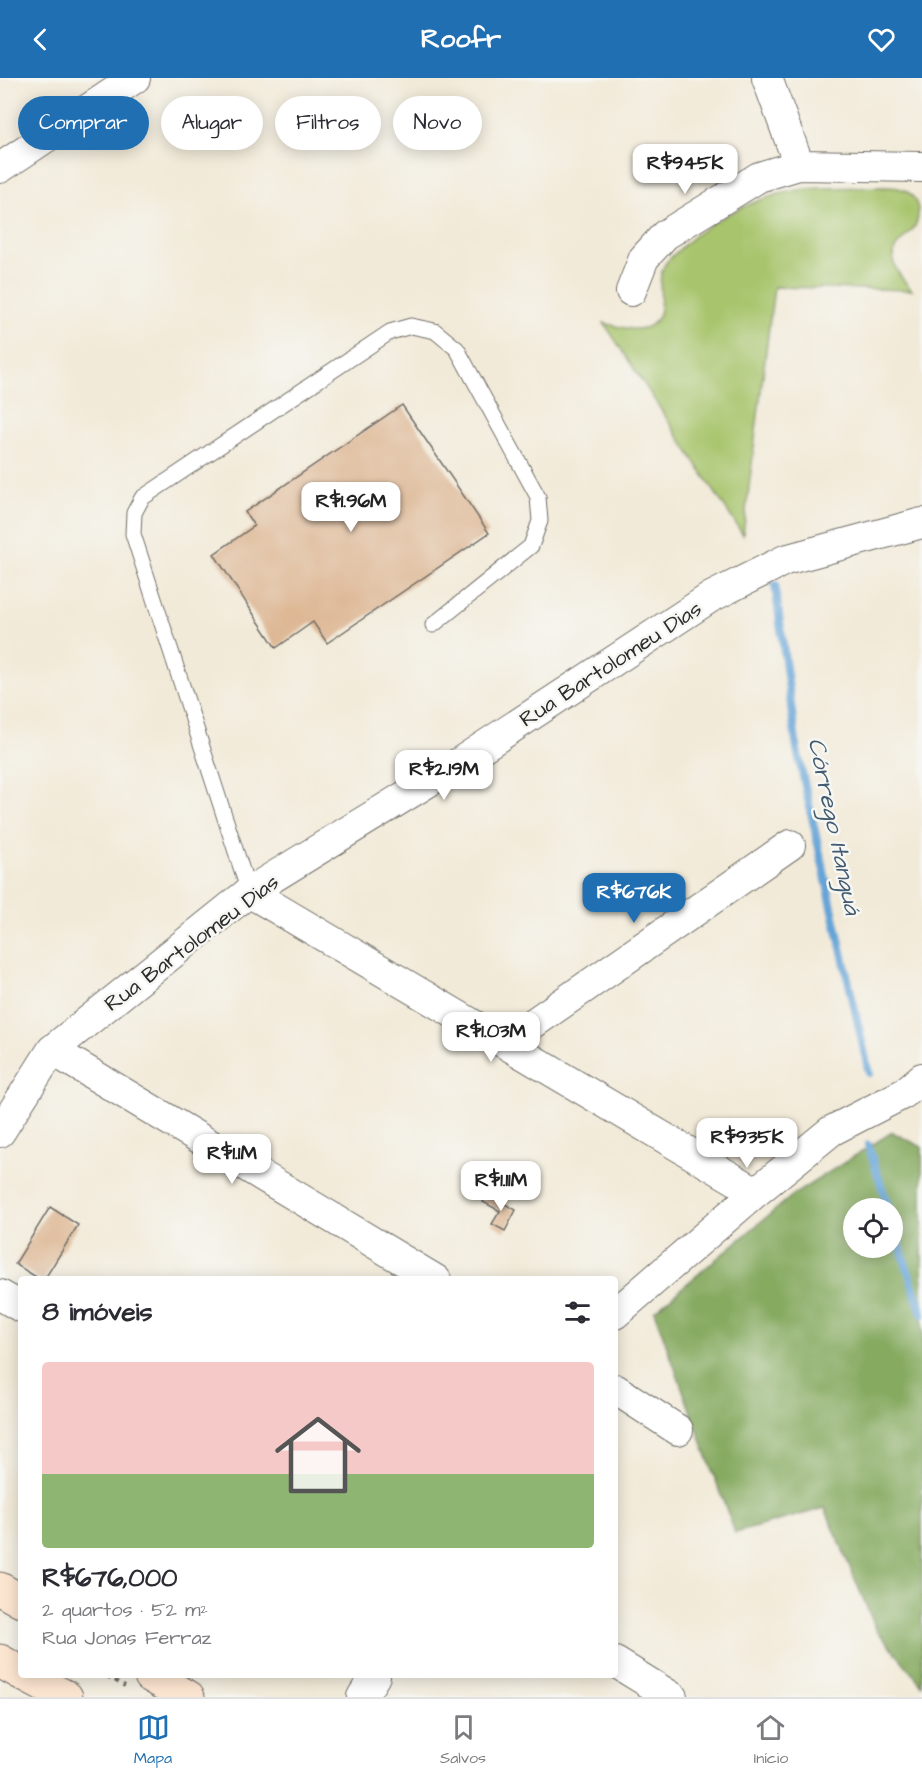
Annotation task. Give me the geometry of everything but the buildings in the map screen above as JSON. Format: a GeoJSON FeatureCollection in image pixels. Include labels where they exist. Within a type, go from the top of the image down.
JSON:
{"type":"FeatureCollection","features":[{"type":"Feature","properties":{"kind":"main road"},"geometry":{"type":"LineString","coordinates":[[0,1589],[18,1599]]}},
{"type":"Feature","properties":{"kind":"main road"},"geometry":{"type":"LineString","coordinates":[[0,1661],[18,1671]]}},
{"type":"Feature","properties":{"kind":"main road"},"geometry":{"type":"LineString","coordinates":[[30,1678],[66,1697]]}},
{"type":"Feature","properties":{"kind":"main road"},"geometry":{"type":"LineString","coordinates":[[155,1678],[188,1697]]}},
{"type":"Feature","properties":{"kind":"street"},"geometry":{"type":"LineString","coordinates":[[0,168],[135,78]]}},
{"type":"Feature","properties":{"kind":"street"},"geometry":{"type":"LineString","coordinates":[[767,78],[799,165]]}},
{"type":"Feature","properties":{"kind":"street"},"geometry":{"type":"LineString","coordinates":[[631,291],[644,258],[665,235],[759,177],[799,165],[922,167]]}},
{"type":"Feature","properties":{"kind":"street","name":"Rua Bartolomeu Dias"},"geometry":{"type":"LineString","coordinates":[[0,1132],[52,1050],[249,892],[454,766],[711,597],[785,560],[922,523]]}},
{"type":"Feature","properties":{"kind":"street"},"geometry":{"type":"LineString","coordinates":[[505,1043],[790,845]]}},
{"type":"Feature","properties":{"kind":"street"},"geometry":{"type":"LineString","coordinates":[[249,892],[756,1192]]}},
{"type":"Feature","properties":{"kind":"street"},"geometry":{"type":"LineString","coordinates":[[52,1050],[429,1276]]}},
{"type":"Feature","properties":{"kind":"street"},"geometry":{"type":"LineString","coordinates":[[618,1311],[756,1192],[831,1131],[903,1094],[922,1078]]}},
{"type":"Feature","properties":{"kind":"street"},"geometry":{"type":"LineString","coordinates":[[0,1295],[18,1305]]}},
{"type":"Feature","properties":{"kind":"street"},"geometry":{"type":"LineString","coordinates":[[618,1391],[678,1430]]}},
{"type":"Feature","properties":{"kind":"street"},"geometry":{"type":"LineString","coordinates":[[618,1664],[672,1697]]}},
{"type":"Feature","properties":{"kind":"street"},"geometry":{"type":"LineString","coordinates":[[362,1697],[374,1678]]}},
{"type":"Feature","properties":{"kind":"lane"},"geometry":{"type":"LineString","coordinates":[[249,892],[133,534],[134,513],[142,498],[390,332],[411,326],[435,331],[457,350],[463,360],[538,497],[540,521],[531,546],[433,625]]}},
{"type":"Feature","properties":{"kind":"green space"},"geometry":{"type":"Polygon","coordinates":[[[879,187],[904,190],[916,202],[918,218],[914,229],[896,248],[893,258],[897,271],[912,290],[774,287],[743,535],[604,323],[638,329],[649,326],[655,321],[660,306],[661,273],[666,263],[698,233],[742,207],[791,191],[815,188],[879,187]]]}},
{"type":"Feature","properties":{"kind":"green space"},"geometry":{"type":"Polygon","coordinates":[[[892,1132],[922,1147],[922,1685],[876,1629],[825,1508],[735,1533],[654,1311],[793,1195],[892,1132]]]}},
{"type":"Feature","properties":{"kind":"waterway","name":"Córrego Itanguá"},"geometry":{"type":"LineString","coordinates":[[775,585],[797,750],[869,1073]]}},
{"type":"Feature","properties":{"kind":"waterway","name":"Córrego Itanguá"},"geometry":{"type":"LineString","coordinates":[[868,1145],[885,1198]]}},
{"type":"Feature","properties":{"kind":"waterway","name":"Córrego Itanguá"},"geometry":{"type":"LineString","coordinates":[[903,1255],[922,1314]]}}]}
